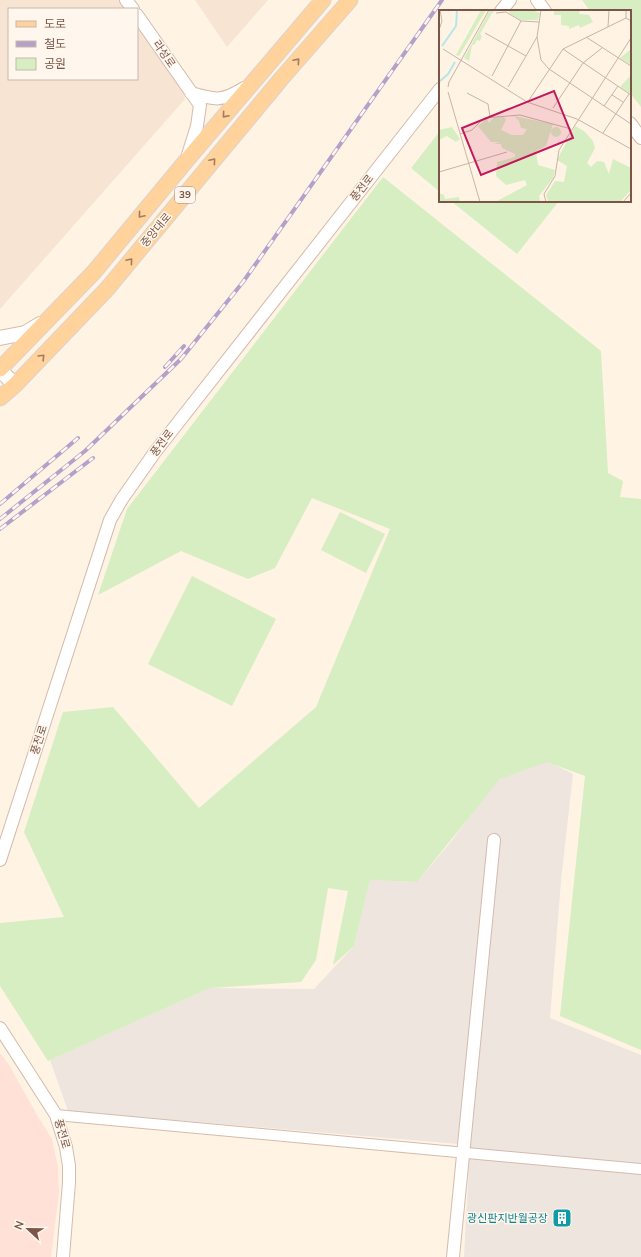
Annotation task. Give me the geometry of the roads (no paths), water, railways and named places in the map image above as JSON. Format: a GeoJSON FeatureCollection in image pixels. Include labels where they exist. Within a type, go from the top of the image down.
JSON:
{"type":"FeatureCollection","features":[{"type":"Feature","properties":{"kind":"main road","name":"39"},"geometry":{"type":"LineString","coordinates":[[0,370],[94,272],[323,0]]}},
{"type":"Feature","properties":{"kind":"main road","name":"중앙대로"},"geometry":{"type":"LineString","coordinates":[[0,398],[15,385],[107,289],[281,79],[350,0]]}},
{"type":"Feature","properties":{"kind":"main road"},"geometry":{"type":"LineString","coordinates":[[0,338],[25,333],[49,318]]}},
{"type":"Feature","properties":{"kind":"main road"},"geometry":{"type":"LineString","coordinates":[[0,370],[15,385]]}},
{"type":"Feature","properties":{"kind":"street"},"geometry":{"type":"LineString","coordinates":[[502,10],[510,0]]}},
{"type":"Feature","properties":{"kind":"street"},"geometry":{"type":"LineString","coordinates":[[537,0],[544,10]]}},
{"type":"Feature","properties":{"kind":"street","name":"라성로"},"geometry":{"type":"LineString","coordinates":[[138,16],[200,105],[197,126],[186,161]]}},
{"type":"Feature","properties":{"kind":"street"},"geometry":{"type":"LineString","coordinates":[[191,93],[212,99],[231,96],[253,82]]}},
{"type":"Feature","properties":{"kind":"street","name":"풍전로"},"geometry":{"type":"LineString","coordinates":[[0,860],[110,520],[122,499],[155,452],[439,90]]}},
{"type":"Feature","properties":{"kind":"street"},"geometry":{"type":"LineString","coordinates":[[631,124],[641,138]]}},
{"type":"Feature","properties":{"kind":"street"},"geometry":{"type":"LineString","coordinates":[[453,1257],[494,840]]}},
{"type":"Feature","properties":{"kind":"street","name":"풍전로"},"geometry":{"type":"LineString","coordinates":[[0,1028],[56,1115],[66,1147],[69,1166],[63,1257]]}},
{"type":"Feature","properties":{"kind":"street"},"geometry":{"type":"LineString","coordinates":[[56,1115],[641,1169]]}},
{"type":"Feature","properties":{"kind":"railway"},"geometry":{"type":"LineString","coordinates":[[0,519],[85,451],[181,359],[243,282],[442,0]]}},
{"type":"Feature","properties":{"kind":"railway"},"geometry":{"type":"LineString","coordinates":[[165,367],[184,346]]}},
{"type":"Feature","properties":{"kind":"railway"},"geometry":{"type":"LineString","coordinates":[[0,504],[78,438]]}},
{"type":"Feature","properties":{"kind":"railway"},"geometry":{"type":"LineString","coordinates":[[0,529],[93,458]]}},
{"type":"Feature","properties":{"kind":"place","name":"광신판지반월공장"},"geometry":{"type":"Point","coordinates":[562,1218]}}]}
